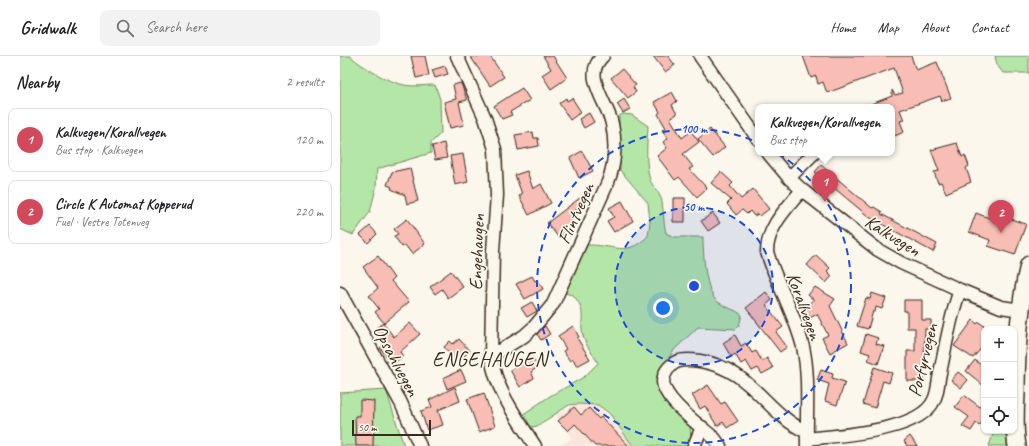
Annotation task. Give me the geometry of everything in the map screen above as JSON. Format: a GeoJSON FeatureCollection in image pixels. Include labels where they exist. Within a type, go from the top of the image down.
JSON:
{"type":"FeatureCollection","features":[{"type":"Feature","properties":{"kind":"main road"},"geometry":{"type":"LineString","coordinates":[[1017,446],[1015,433],[1016,376],[1021,310],[1029,265]]}},
{"type":"Feature","properties":{"kind":"street","name":"Engehaugen"},"geometry":{"type":"LineString","coordinates":[[457,56],[485,118],[495,150],[497,195],[493,250],[491,356],[493,373],[510,407],[535,446]]}},
{"type":"Feature","properties":{"kind":"street","name":"Flintvegen"},"geometry":{"type":"LineString","coordinates":[[491,356],[510,346],[529,332],[553,304],[612,172],[614,157],[613,130],[610,114],[596,85],[595,74],[596,66],[604,56]]}},
{"type":"Feature","properties":{"kind":"street"},"geometry":{"type":"LineString","coordinates":[[700,56],[755,135]]}},
{"type":"Feature","properties":{"kind":"street","name":"Kalkvegen"},"geometry":{"type":"LineString","coordinates":[[771,156],[789,178],[802,190],[878,250],[901,263],[960,290],[1001,307],[1021,310]]}},
{"type":"Feature","properties":{"kind":"street"},"geometry":{"type":"LineString","coordinates":[[789,178],[811,156]]}},
{"type":"Feature","properties":{"kind":"street","name":"Korallvegen"},"geometry":{"type":"LineString","coordinates":[[802,190],[774,226],[767,242],[766,252],[793,317],[803,348],[807,391],[807,439]]}},
{"type":"Feature","properties":{"kind":"street","name":"Porfyrvegen"},"geometry":{"type":"LineString","coordinates":[[807,439],[891,427],[912,421],[926,413],[934,400],[952,311],[960,290]]}},
{"type":"Feature","properties":{"kind":"street","name":"Opsahlvegen"},"geometry":{"type":"LineString","coordinates":[[340,293],[401,403],[420,446]]}},
{"type":"Feature","properties":{"kind":"street"},"geometry":{"type":"LineString","coordinates":[[720,446],[715,439],[671,400],[665,390],[663,381],[666,372],[671,366],[679,361],[693,360],[724,368],[742,378],[807,439]]}},
{"type":"Feature","properties":{"kind":"street"},"geometry":{"type":"LineString","coordinates":[[694,446],[702,427]]}},
{"type":"Feature","properties":{"kind":"shaded area"},"geometry":{"type":"Polygon","coordinates":[[[591,397],[634,446],[559,446],[571,439],[567,430],[558,421],[556,415],[591,397]]]}},
{"type":"Feature","properties":{"kind":"green space"},"geometry":{"type":"Polygon","coordinates":[[[340,56],[350,56],[376,74],[397,83],[412,86],[435,85],[440,99],[441,133],[431,143],[431,153],[377,169],[376,188],[370,212],[353,235],[340,229],[340,56]]]}},
{"type":"Feature","properties":{"kind":"green space"},"geometry":{"type":"Polygon","coordinates":[[[995,56],[1029,56],[1029,73],[1003,73],[997,65],[995,56]]]}},
{"type":"Feature","properties":{"kind":"green space"},"geometry":{"type":"Polygon","coordinates":[[[623,114],[632,115],[648,126],[648,174],[661,199],[666,233],[674,237],[703,237],[706,272],[710,290],[718,302],[742,315],[739,326],[736,329],[698,327],[674,350],[661,370],[690,426],[691,440],[688,446],[633,446],[609,413],[598,405],[569,405],[537,426],[532,427],[523,424],[522,415],[550,396],[584,377],[598,363],[584,340],[582,330],[582,311],[578,301],[573,295],[564,293],[586,245],[619,248],[633,247],[648,236],[650,222],[648,203],[620,170],[619,116],[623,114]]]}},
{"type":"Feature","properties":{"kind":"green space"},"geometry":{"type":"Polygon","coordinates":[[[386,390],[404,446],[340,446],[340,393],[386,390]]]}},
{"type":"Feature","properties":{"kind":"green space"},"geometry":{"type":"Polygon","coordinates":[[[993,434],[1009,434],[1009,446],[989,446],[993,434]]]}},
{"type":"Feature","properties":{"kind":"building"},"geometry":{"type":"Polygon","coordinates":[[[411,56],[425,56],[429,75],[416,78],[411,56]]]}},
{"type":"Feature","properties":{"kind":"building"},"geometry":{"type":"Polygon","coordinates":[[[470,56],[490,56],[504,77],[490,86],[470,56]]]}},
{"type":"Feature","properties":{"kind":"building"},"geometry":{"type":"Polygon","coordinates":[[[543,56],[553,56],[567,78],[551,89],[542,75],[551,69],[543,56]]]}},
{"type":"Feature","properties":{"kind":"building"},"geometry":{"type":"Polygon","coordinates":[[[653,56],[668,56],[675,65],[665,72],[653,56]]]}},
{"type":"Feature","properties":{"kind":"building"},"geometry":{"type":"Polygon","coordinates":[[[803,56],[911,56],[916,70],[937,62],[951,98],[942,101],[940,96],[900,110],[904,120],[900,121],[904,132],[895,136],[895,104],[871,104],[892,96],[892,90],[895,95],[903,93],[894,68],[827,93],[823,82],[818,84],[816,76],[811,78],[803,56]]]}},
{"type":"Feature","properties":{"kind":"building"},"geometry":{"type":"Polygon","coordinates":[[[445,66],[448,74],[435,78],[432,70],[445,66]]]}},
{"type":"Feature","properties":{"kind":"building"},"geometry":{"type":"Polygon","coordinates":[[[622,69],[636,85],[633,87],[636,92],[628,98],[611,78],[622,69]]]}},
{"type":"Feature","properties":{"kind":"building"},"geometry":{"type":"Polygon","coordinates":[[[461,83],[467,100],[459,102],[464,125],[450,128],[444,102],[456,99],[453,85],[461,83]]]}},
{"type":"Feature","properties":{"kind":"building"},"geometry":{"type":"Polygon","coordinates":[[[522,88],[530,100],[510,112],[512,115],[502,119],[494,106],[522,88]]]}},
{"type":"Feature","properties":{"kind":"building"},"geometry":{"type":"Polygon","coordinates":[[[672,92],[677,101],[672,105],[677,114],[670,118],[682,138],[691,131],[699,142],[683,154],[693,167],[689,169],[707,188],[697,197],[679,177],[675,180],[657,156],[667,148],[663,142],[668,138],[662,130],[666,128],[658,114],[660,112],[654,102],[672,92]]]}},
{"type":"Feature","properties":{"kind":"building"},"geometry":{"type":"Polygon","coordinates":[[[566,98],[567,101],[572,98],[581,112],[570,120],[559,103],[566,98]]]}},
{"type":"Feature","properties":{"kind":"building"},"geometry":{"type":"Polygon","coordinates":[[[624,99],[630,109],[623,113],[617,104],[624,99]]]}},
{"type":"Feature","properties":{"kind":"building"},"geometry":{"type":"Polygon","coordinates":[[[589,113],[594,122],[584,128],[579,119],[589,113]]]}},
{"type":"Feature","properties":{"kind":"building"},"geometry":{"type":"Polygon","coordinates":[[[710,129],[725,147],[713,157],[698,139],[710,129]]]}},
{"type":"Feature","properties":{"kind":"building"},"geometry":{"type":"Polygon","coordinates":[[[533,132],[534,138],[538,138],[539,146],[518,150],[515,135],[533,132]]]}},
{"type":"Feature","properties":{"kind":"building"},"geometry":{"type":"Polygon","coordinates":[[[444,143],[447,158],[435,160],[432,146],[444,143]]]}},
{"type":"Feature","properties":{"kind":"building"},"geometry":{"type":"Polygon","coordinates":[[[957,143],[962,157],[965,155],[969,166],[966,168],[971,182],[946,193],[941,182],[938,183],[934,172],[939,171],[931,150],[957,143]]]}},
{"type":"Feature","properties":{"kind":"building"},"geometry":{"type":"Polygon","coordinates":[[[582,151],[593,171],[579,178],[570,158],[582,151]]]}},
{"type":"Feature","properties":{"kind":"building"},"geometry":{"type":"Polygon","coordinates":[[[463,154],[468,182],[455,185],[450,156],[463,154]]]}},
{"type":"Feature","properties":{"kind":"building"},"geometry":{"type":"Polygon","coordinates":[[[821,165],[872,208],[874,207],[882,212],[881,214],[937,244],[933,252],[869,217],[815,172],[821,165]]]}},
{"type":"Feature","properties":{"kind":"building"},"geometry":{"type":"Polygon","coordinates":[[[410,168],[418,201],[407,204],[405,195],[391,189],[392,187],[387,185],[392,172],[410,168]]]}},
{"type":"Feature","properties":{"kind":"building"},"geometry":{"type":"Polygon","coordinates":[[[527,171],[533,189],[541,184],[551,203],[529,215],[519,196],[522,194],[515,175],[527,171]]]}},
{"type":"Feature","properties":{"kind":"building"},"geometry":{"type":"Polygon","coordinates":[[[721,172],[733,183],[730,186],[741,199],[753,189],[769,209],[760,216],[758,214],[754,216],[750,211],[747,214],[742,210],[736,215],[727,204],[731,200],[711,183],[721,172]]]}},
{"type":"Feature","properties":{"kind":"building"},"geometry":{"type":"Polygon","coordinates":[[[585,194],[590,203],[570,213],[574,219],[571,221],[575,225],[559,238],[547,223],[585,194]]]}},
{"type":"Feature","properties":{"kind":"building"},"geometry":{"type":"Polygon","coordinates":[[[673,198],[685,198],[685,222],[673,222],[673,198]]]}},
{"type":"Feature","properties":{"kind":"building"},"geometry":{"type":"Polygon","coordinates":[[[622,201],[633,221],[614,232],[607,221],[614,217],[609,208],[622,201]]]}},
{"type":"Feature","properties":{"kind":"building"},"geometry":{"type":"Polygon","coordinates":[[[713,213],[720,223],[708,231],[701,221],[713,213]]]}},
{"type":"Feature","properties":{"kind":"building"},"geometry":{"type":"Polygon","coordinates":[[[976,213],[997,221],[999,215],[1026,224],[1015,255],[988,246],[990,240],[969,232],[976,213]]]}},
{"type":"Feature","properties":{"kind":"building"},"geometry":{"type":"Polygon","coordinates":[[[407,219],[425,244],[412,254],[405,245],[402,247],[394,236],[398,234],[394,229],[407,219]]]}},
{"type":"Feature","properties":{"kind":"building"},"geometry":{"type":"Polygon","coordinates":[[[370,226],[377,234],[368,243],[360,235],[370,226]]]}},
{"type":"Feature","properties":{"kind":"building"},"geometry":{"type":"Polygon","coordinates":[[[816,255],[830,268],[827,271],[832,276],[826,283],[807,265],[816,255]]]}},
{"type":"Feature","properties":{"kind":"building"},"geometry":{"type":"Polygon","coordinates":[[[378,256],[394,278],[391,281],[409,302],[384,323],[375,312],[379,309],[369,296],[378,288],[363,267],[378,256]]]}},
{"type":"Feature","properties":{"kind":"building"},"geometry":{"type":"Polygon","coordinates":[[[451,271],[463,287],[448,298],[442,289],[435,294],[430,287],[451,271]]]}},
{"type":"Feature","properties":{"kind":"building"},"geometry":{"type":"Polygon","coordinates":[[[532,276],[535,281],[538,280],[543,289],[525,299],[516,284],[532,276]]]}},
{"type":"Feature","properties":{"kind":"building"},"geometry":{"type":"Polygon","coordinates":[[[815,287],[835,299],[830,306],[848,343],[830,353],[822,338],[828,335],[817,314],[810,318],[803,307],[814,300],[808,295],[815,287]]]}},
{"type":"Feature","properties":{"kind":"building"},"geometry":{"type":"Polygon","coordinates":[[[766,292],[772,300],[766,305],[783,327],[776,332],[787,347],[780,352],[746,308],[766,292]]]}},
{"type":"Feature","properties":{"kind":"building"},"geometry":{"type":"Polygon","coordinates":[[[872,293],[886,298],[882,309],[876,307],[875,312],[873,311],[868,329],[857,326],[866,298],[870,299],[872,293]]]}},
{"type":"Feature","properties":{"kind":"building"},"geometry":{"type":"Polygon","coordinates":[[[904,300],[922,300],[922,320],[931,320],[931,329],[925,329],[923,381],[907,381],[907,351],[915,351],[915,328],[907,328],[907,311],[904,311],[904,300]]]}},
{"type":"Feature","properties":{"kind":"building"},"geometry":{"type":"Polygon","coordinates":[[[532,302],[537,311],[527,317],[521,308],[532,302]]]}},
{"type":"Feature","properties":{"kind":"building"},"geometry":{"type":"Polygon","coordinates":[[[973,320],[977,324],[979,322],[984,326],[981,326],[981,349],[973,358],[954,346],[973,320]]]}},
{"type":"Feature","properties":{"kind":"building"},"geometry":{"type":"Polygon","coordinates":[[[383,323],[394,337],[410,323],[420,334],[400,352],[403,356],[393,364],[380,348],[384,344],[373,331],[383,323]]]}},
{"type":"Feature","properties":{"kind":"building"},"geometry":{"type":"Polygon","coordinates":[[[545,326],[550,334],[541,340],[537,334],[545,326]]]}},
{"type":"Feature","properties":{"kind":"building"},"geometry":{"type":"Polygon","coordinates":[[[573,326],[579,337],[577,338],[590,359],[577,366],[573,359],[570,361],[563,351],[566,349],[558,336],[573,326]]]}},
{"type":"Feature","properties":{"kind":"building"},"geometry":{"type":"Polygon","coordinates":[[[866,334],[878,338],[876,344],[884,346],[878,364],[868,360],[870,354],[861,351],[866,334]]]}},
{"type":"Feature","properties":{"kind":"building"},"geometry":{"type":"Polygon","coordinates":[[[735,335],[741,346],[746,343],[752,353],[756,351],[762,361],[767,358],[773,368],[762,374],[758,368],[752,371],[746,361],[741,364],[735,354],[731,357],[723,343],[735,335]]]}},
{"type":"Feature","properties":{"kind":"building"},"geometry":{"type":"Polygon","coordinates":[[[459,339],[470,351],[457,362],[444,347],[450,341],[453,344],[459,339]]]}},
{"type":"Feature","properties":{"kind":"building"},"geometry":{"type":"Polygon","coordinates":[[[532,357],[538,367],[531,372],[534,378],[520,387],[510,370],[532,357]]]}},
{"type":"Feature","properties":{"kind":"building"},"geometry":{"type":"Polygon","coordinates":[[[975,360],[981,365],[981,384],[966,371],[975,360]]]}},
{"type":"Feature","properties":{"kind":"building"},"geometry":{"type":"Polygon","coordinates":[[[874,367],[892,373],[889,383],[883,381],[875,408],[863,404],[874,367]]]}},
{"type":"Feature","properties":{"kind":"building"},"geometry":{"type":"Polygon","coordinates":[[[461,370],[466,381],[447,389],[443,378],[461,370]]]}},
{"type":"Feature","properties":{"kind":"building"},"geometry":{"type":"Polygon","coordinates":[[[821,370],[833,374],[832,378],[845,382],[837,405],[825,401],[829,384],[817,380],[821,370]]]}},
{"type":"Feature","properties":{"kind":"building"},"geometry":{"type":"Polygon","coordinates":[[[958,372],[968,380],[961,388],[951,380],[958,372]]]}},
{"type":"Feature","properties":{"kind":"building"},"geometry":{"type":"Polygon","coordinates":[[[708,385],[721,404],[725,402],[738,421],[727,428],[723,422],[717,426],[705,406],[700,409],[692,395],[708,385]]]}},
{"type":"Feature","properties":{"kind":"building"},"geometry":{"type":"Polygon","coordinates":[[[455,387],[460,401],[438,410],[443,425],[427,430],[421,411],[432,407],[429,400],[455,387]]]}},
{"type":"Feature","properties":{"kind":"building"},"geometry":{"type":"Polygon","coordinates":[[[484,393],[495,426],[479,432],[467,399],[484,393]]]}},
{"type":"Feature","properties":{"kind":"building"},"geometry":{"type":"Polygon","coordinates":[[[964,395],[981,408],[981,423],[979,426],[976,423],[971,431],[962,426],[969,417],[955,407],[964,395]]]}},
{"type":"Feature","properties":{"kind":"building"},"geometry":{"type":"Polygon","coordinates":[[[360,400],[374,401],[373,446],[356,446],[355,416],[360,416],[360,400]]]}},
{"type":"Feature","properties":{"kind":"building"},"geometry":{"type":"Polygon","coordinates":[[[574,407],[581,415],[589,408],[599,419],[601,417],[629,446],[595,446],[575,424],[568,431],[558,421],[574,407]]]}},
{"type":"Feature","properties":{"kind":"building"},"geometry":{"type":"Polygon","coordinates":[[[910,436],[917,446],[907,446],[904,441],[910,436]]]}},
{"type":"Feature","properties":{"kind":"place","name":"Kalkvegen/Korallvegen"},"geometry":{"type":"Point","coordinates":[825,202]}},
{"type":"Feature","properties":{"kind":"place","name":"Circle K Automat Kopperud"},"geometry":{"type":"Point","coordinates":[1001,233]}},
{"type":"Feature","properties":{"kind":"district","name":"ENGEHAUGEN"},"geometry":{"type":"Point","coordinates":[490,359]}}]}
